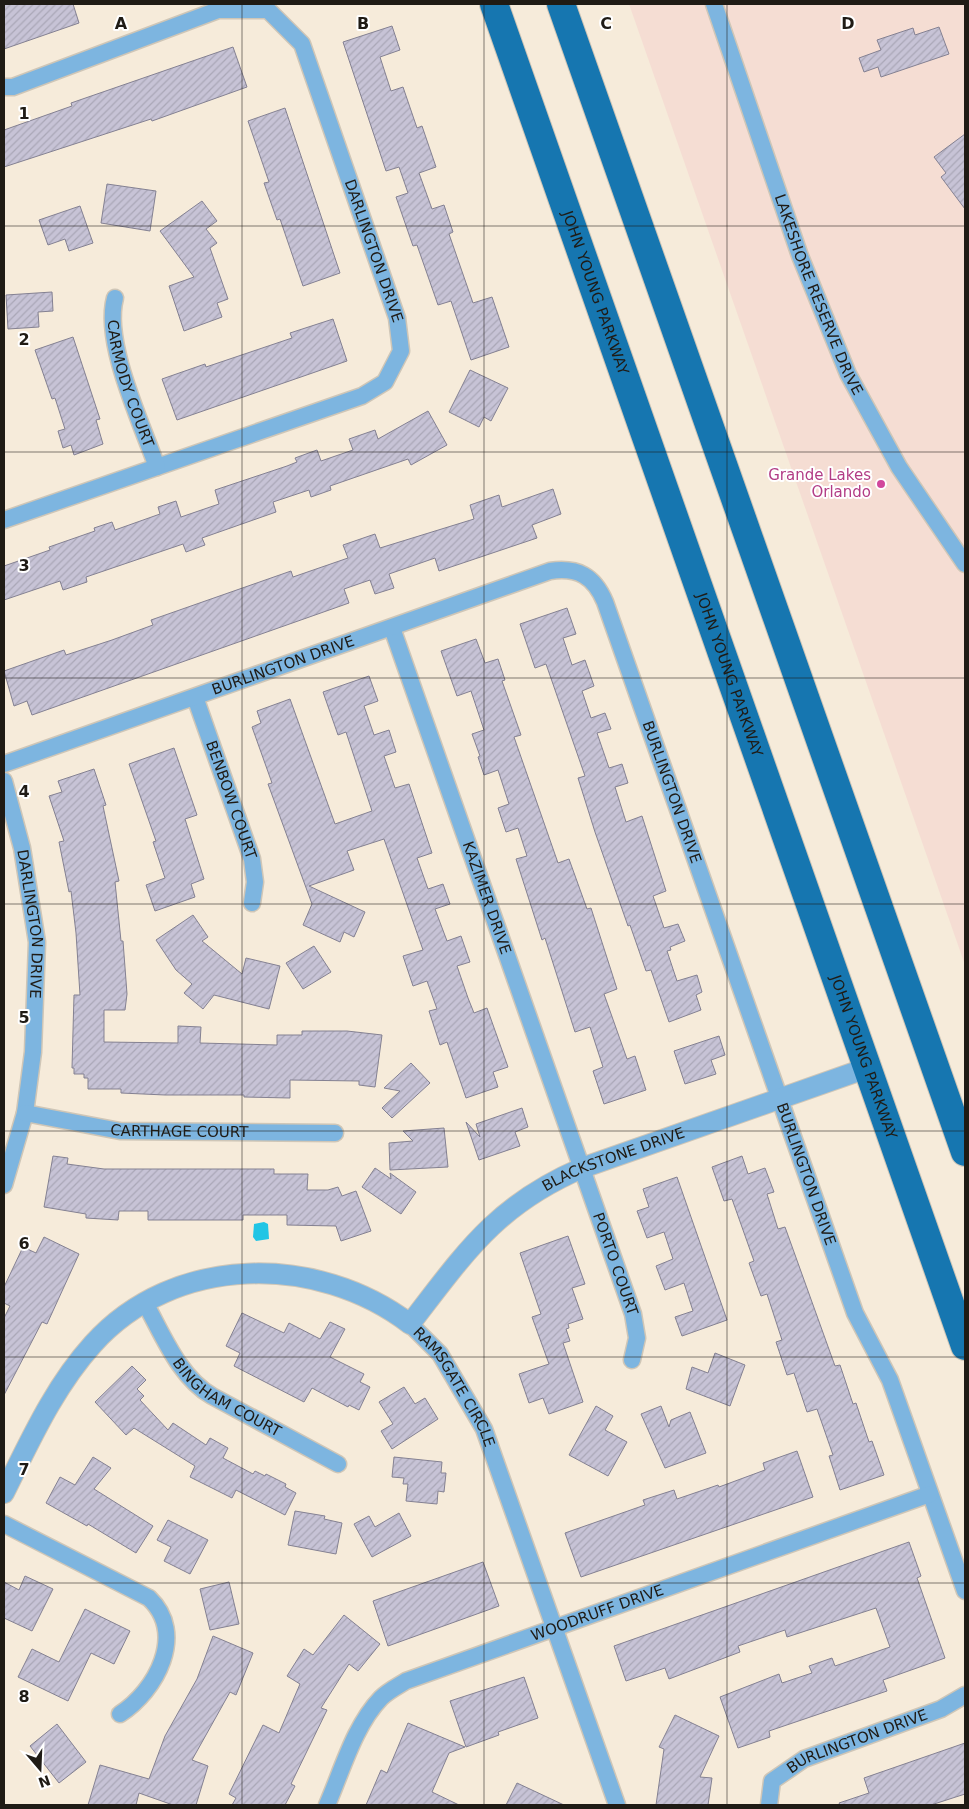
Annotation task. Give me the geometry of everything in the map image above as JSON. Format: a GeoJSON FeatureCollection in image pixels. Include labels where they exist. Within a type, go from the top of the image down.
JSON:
{"type":"FeatureCollection","features":[{"type":"Feature","properties":{"kind":"highway","name":"JOHN YOUNG PARKWAY"},"geometry":{"type":"LineString","coordinates":[[494,4],[965,1346]]}},
{"type":"Feature","properties":{"kind":"highway"},"geometry":{"type":"LineString","coordinates":[[561,4],[965,1152]]}},
{"type":"Feature","properties":{"kind":"street","name":"LAKESHORE RESERVE DRIVE"},"geometry":{"type":"LineString","coordinates":[[714,4],[800,256],[848,374],[899,467],[965,564]]}},
{"type":"Feature","properties":{"kind":"street","name":"DARLINGTON DRIVE"},"geometry":{"type":"LineString","coordinates":[[4,87],[13,87],[218,10],[268,10],[302,44],[397,318],[401,351],[385,382],[362,396],[4,520]]}},
{"type":"Feature","properties":{"kind":"street","name":"CARMODY COURT"},"geometry":{"type":"LineString","coordinates":[[115,298],[111,324],[116,351],[156,467]]}},
{"type":"Feature","properties":{"kind":"street","name":"BURLINGTON DRIVE"},"geometry":{"type":"LineString","coordinates":[[4,764],[550,572],[576,571],[590,578],[596,585],[608,611],[855,1313],[890,1380],[965,1591]]}},
{"type":"Feature","properties":{"kind":"street","name":"KAZIMER DRIVE"},"geometry":{"type":"LineString","coordinates":[[392,628],[582,1168]]}},
{"type":"Feature","properties":{"kind":"street","name":"BENBOW COURT"},"geometry":{"type":"LineString","coordinates":[[195,697],[252,859],[255,882],[252,903]]}},
{"type":"Feature","properties":{"kind":"street","name":"DARLINGTON DRIVE"},"geometry":{"type":"LineString","coordinates":[[4,781],[22,848],[37,942],[34,1052],[25,1113],[4,1185]]}},
{"type":"Feature","properties":{"kind":"street","name":"BLACKSTONE DRIVE"},"geometry":{"type":"LineString","coordinates":[[410,1324],[466,1252],[492,1223],[536,1190],[582,1168],[867,1068]]}},
{"type":"Feature","properties":{"kind":"street","name":"CARTHAGE COURT"},"geometry":{"type":"LineString","coordinates":[[25,1113],[120,1131],[335,1133]]}},
{"type":"Feature","properties":{"kind":"street","name":"PORTO COURT"},"geometry":{"type":"LineString","coordinates":[[582,1168],[636,1325],[636,1343],[632,1360]]}},
{"type":"Feature","properties":{"kind":"street","name":"RAMSGATE CIRCLE"},"geometry":{"type":"LineString","coordinates":[[4,1492],[56,1392],[74,1367],[105,1332],[145,1303],[178,1288],[214,1278],[254,1272],[294,1274],[331,1282],[365,1296],[395,1312],[440,1354],[484,1430],[617,1805]]}},
{"type":"Feature","properties":{"kind":"street","name":"BINGHAM COURT"},"geometry":{"type":"LineString","coordinates":[[145,1303],[183,1369],[196,1385],[212,1396],[338,1464]]}},
{"type":"Feature","properties":{"kind":"street","name":"WOODRUFF DRIVE"},"geometry":{"type":"LineString","coordinates":[[328,1805],[364,1723],[381,1698],[392,1689],[422,1673],[930,1494]]}},
{"type":"Feature","properties":{"kind":"street"},"geometry":{"type":"LineString","coordinates":[[4,1524],[149,1598],[160,1611],[168,1635],[165,1651],[145,1694],[120,1714]]}},
{"type":"Feature","properties":{"kind":"street","name":"BURLINGTON DRIVE"},"geometry":{"type":"LineString","coordinates":[[769,1805],[772,1781],[804,1759],[941,1709],[965,1695]]}},
{"type":"Feature","properties":{"kind":"shaded area","name":"Grande Lakes Orlando"},"geometry":{"type":"Polygon","coordinates":[[[629,4],[965,4],[965,965],[629,4]]]}},
{"type":"Feature","properties":{"kind":"water"},"geometry":{"type":"Polygon","coordinates":[[[264,1222],[268,1224],[269,1239],[256,1241],[253,1237],[254,1224],[264,1222]]]}},
{"type":"Feature","properties":{"kind":"building"},"geometry":{"type":"Polygon","coordinates":[[[4,4],[73,4],[79,23],[4,49],[4,4]]]}},
{"type":"Feature","properties":{"kind":"building"},"geometry":{"type":"Polygon","coordinates":[[[392,26],[400,50],[380,57],[391,91],[403,87],[417,128],[422,126],[436,167],[419,173],[432,209],[444,205],[453,232],[449,234],[473,303],[492,297],[509,347],[471,360],[451,301],[438,305],[417,245],[413,246],[396,197],[408,193],[399,167],[386,171],[343,42],[392,26]]]}},
{"type":"Feature","properties":{"kind":"building"},"geometry":{"type":"Polygon","coordinates":[[[939,27],[949,54],[881,77],[878,67],[864,72],[859,58],[881,50],[877,40],[913,28],[915,35],[939,27]]]}},
{"type":"Feature","properties":{"kind":"building"},"geometry":{"type":"Polygon","coordinates":[[[233,47],[247,87],[152,121],[151,119],[4,167],[4,130],[72,106],[71,103],[233,47]]]}},
{"type":"Feature","properties":{"kind":"building"},"geometry":{"type":"Polygon","coordinates":[[[285,108],[340,273],[303,286],[280,219],[277,220],[264,183],[269,182],[248,121],[285,108]]]}},
{"type":"Feature","properties":{"kind":"building"},"geometry":{"type":"Polygon","coordinates":[[[965,134],[965,209],[941,177],[946,173],[934,157],[965,134]]]}},
{"type":"Feature","properties":{"kind":"building"},"geometry":{"type":"Polygon","coordinates":[[[107,184],[156,191],[150,231],[101,223],[107,184]]]}},
{"type":"Feature","properties":{"kind":"building"},"geometry":{"type":"Polygon","coordinates":[[[202,201],[217,221],[206,229],[217,243],[210,248],[228,299],[217,303],[222,317],[184,331],[169,286],[194,277],[160,231],[202,201]]]}},
{"type":"Feature","properties":{"kind":"building"},"geometry":{"type":"Polygon","coordinates":[[[80,206],[93,243],[69,251],[65,239],[48,245],[39,220],[80,206]]]}},
{"type":"Feature","properties":{"kind":"building"},"geometry":{"type":"Polygon","coordinates":[[[52,292],[53,311],[38,312],[39,327],[8,329],[6,295],[52,292]]]}},
{"type":"Feature","properties":{"kind":"building"},"geometry":{"type":"Polygon","coordinates":[[[333,319],[347,361],[177,420],[162,379],[205,364],[206,367],[292,338],[290,333],[333,319]]]}},
{"type":"Feature","properties":{"kind":"building"},"geometry":{"type":"Polygon","coordinates":[[[73,337],[100,419],[96,420],[103,444],[74,455],[71,445],[63,448],[58,431],[65,429],[55,398],[52,399],[35,350],[73,337]]]}},
{"type":"Feature","properties":{"kind":"building"},"geometry":{"type":"Polygon","coordinates":[[[470,370],[508,388],[491,421],[484,417],[479,427],[449,412],[470,370]]]}},
{"type":"Feature","properties":{"kind":"building"},"geometry":{"type":"Polygon","coordinates":[[[428,411],[447,445],[411,465],[408,459],[330,486],[331,490],[311,497],[309,490],[273,502],[276,512],[202,538],[205,545],[186,552],[183,544],[86,577],[87,582],[63,590],[60,581],[4,600],[4,566],[50,550],[49,547],[95,531],[94,528],[112,522],[115,530],[160,514],[158,507],[176,501],[181,517],[219,504],[215,490],[287,466],[297,462],[295,458],[317,450],[321,461],[353,450],[349,439],[375,430],[378,439],[428,411]]]}},
{"type":"Feature","properties":{"kind":"building"},"geometry":{"type":"Polygon","coordinates":[[[553,489],[561,514],[532,525],[537,538],[439,571],[435,558],[389,574],[394,588],[375,594],[370,580],[344,589],[349,603],[32,715],[27,701],[14,706],[4,671],[64,650],[66,655],[112,640],[153,625],[151,620],[291,571],[293,577],[348,558],[343,545],[375,534],[380,548],[474,519],[470,505],[499,495],[502,507],[553,489]]]}},
{"type":"Feature","properties":{"kind":"building"},"geometry":{"type":"Polygon","coordinates":[[[567,608],[576,634],[563,638],[572,665],[585,660],[594,686],[582,691],[591,718],[605,713],[611,729],[597,733],[609,768],[622,764],[628,783],[615,787],[626,822],[642,816],[666,891],[653,896],[664,928],[678,924],[685,941],[670,947],[671,950],[667,951],[677,981],[697,975],[702,992],[696,995],[701,1010],[669,1022],[651,970],[646,971],[630,925],[628,926],[595,832],[578,778],[585,776],[546,664],[535,668],[520,624],[567,608]]]}},
{"type":"Feature","properties":{"kind":"building"},"geometry":{"type":"Polygon","coordinates":[[[476,639],[485,663],[498,659],[505,680],[502,681],[521,735],[514,737],[558,863],[569,859],[587,909],[591,908],[617,989],[604,994],[627,1059],[635,1056],[646,1090],[604,1104],[593,1071],[603,1067],[590,1027],[575,1032],[545,938],[542,940],[516,859],[527,856],[518,828],[506,832],[498,808],[509,804],[498,770],[484,775],[478,757],[480,756],[472,734],[484,730],[471,691],[457,696],[441,651],[476,639]]]}},
{"type":"Feature","properties":{"kind":"building"},"geometry":{"type":"Polygon","coordinates":[[[369,676],[378,701],[364,706],[374,735],[389,730],[396,752],[384,756],[395,788],[409,784],[432,853],[417,858],[428,889],[443,884],[450,904],[435,909],[447,941],[461,936],[470,962],[457,966],[468,998],[474,1013],[487,1008],[508,1067],[493,1072],[498,1087],[466,1098],[447,1042],[440,1045],[429,1011],[437,1009],[427,981],[413,986],[403,956],[423,950],[384,839],[347,851],[354,870],[309,886],[365,912],[354,937],[344,932],[340,942],[303,925],[312,904],[268,784],[272,783],[252,727],[261,723],[257,711],[290,699],[335,824],[372,811],[346,732],[338,735],[323,692],[369,676]]]}},
{"type":"Feature","properties":{"kind":"building"},"geometry":{"type":"Polygon","coordinates":[[[174,748],[197,815],[185,819],[204,879],[191,884],[195,897],[155,911],[146,885],[165,878],[153,842],[156,841],[129,764],[174,748]]]}},
{"type":"Feature","properties":{"kind":"building"},"geometry":{"type":"Polygon","coordinates":[[[94,769],[106,805],[103,806],[119,881],[115,882],[121,941],[123,941],[127,994],[125,1010],[104,1010],[104,1042],[178,1043],[178,1026],[201,1027],[200,1043],[277,1045],[277,1035],[302,1035],[302,1031],[347,1031],[382,1035],[375,1087],[359,1085],[359,1081],[290,1080],[290,1098],[244,1097],[244,1095],[165,1095],[121,1093],[121,1089],[88,1089],[88,1078],[84,1078],[84,1074],[74,1074],[74,1068],[72,1068],[74,995],[80,995],[76,933],[71,891],[69,892],[59,842],[64,841],[49,796],[62,792],[58,781],[94,769]]]}},
{"type":"Feature","properties":{"kind":"building"},"geometry":{"type":"Polygon","coordinates":[[[193,915],[208,937],[202,941],[242,974],[246,958],[280,966],[269,1009],[214,995],[203,1009],[184,993],[192,984],[176,970],[156,940],[193,915]]]}},
{"type":"Feature","properties":{"kind":"building"},"geometry":{"type":"Polygon","coordinates":[[[314,946],[331,972],[303,989],[286,963],[314,946]]]}},
{"type":"Feature","properties":{"kind":"building"},"geometry":{"type":"Polygon","coordinates":[[[719,1036],[725,1055],[711,1060],[716,1074],[685,1084],[674,1051],[719,1036]]]}},
{"type":"Feature","properties":{"kind":"building"},"geometry":{"type":"Polygon","coordinates":[[[411,1063],[430,1083],[392,1118],[382,1108],[400,1091],[384,1088],[411,1063]]]}},
{"type":"Feature","properties":{"kind":"building"},"geometry":{"type":"Polygon","coordinates":[[[522,1108],[528,1127],[515,1132],[520,1146],[479,1160],[466,1122],[480,1137],[476,1124],[522,1108]]]}},
{"type":"Feature","properties":{"kind":"building"},"geometry":{"type":"Polygon","coordinates":[[[444,1128],[448,1167],[390,1170],[389,1143],[413,1141],[403,1131],[444,1128]]]}},
{"type":"Feature","properties":{"kind":"building"},"geometry":{"type":"Polygon","coordinates":[[[53,1156],[68,1158],[67,1164],[104,1169],[274,1169],[274,1174],[308,1174],[307,1190],[328,1190],[338,1187],[342,1196],[356,1191],[371,1231],[341,1241],[336,1226],[287,1225],[287,1215],[243,1215],[243,1220],[148,1220],[148,1211],[119,1211],[118,1220],[86,1218],[86,1214],[44,1207],[53,1156]]]}},
{"type":"Feature","properties":{"kind":"building"},"geometry":{"type":"Polygon","coordinates":[[[742,1156],[748,1174],[765,1168],[774,1192],[767,1194],[778,1229],[785,1227],[835,1366],[840,1365],[853,1404],[856,1403],[869,1442],[872,1441],[884,1475],[840,1490],[829,1456],[833,1455],[817,1409],[807,1412],[794,1373],[787,1375],[776,1342],[782,1340],[767,1294],[761,1296],[749,1263],[754,1261],[732,1199],[724,1201],[712,1167],[742,1156]]]}},
{"type":"Feature","properties":{"kind":"building"},"geometry":{"type":"Polygon","coordinates":[[[375,1168],[391,1179],[390,1173],[416,1192],[401,1214],[362,1187],[375,1168]]]}},
{"type":"Feature","properties":{"kind":"building"},"geometry":{"type":"Polygon","coordinates":[[[677,1177],[727,1320],[682,1336],[675,1317],[693,1311],[684,1283],[665,1290],[656,1266],[673,1259],[664,1232],[647,1238],[637,1211],[649,1207],[643,1189],[677,1177]]]}},
{"type":"Feature","properties":{"kind":"building"},"geometry":{"type":"Polygon","coordinates":[[[568,1236],[585,1284],[572,1288],[583,1319],[568,1324],[569,1328],[566,1329],[570,1341],[563,1343],[583,1402],[549,1414],[543,1398],[529,1403],[519,1374],[549,1364],[532,1317],[541,1314],[520,1253],[568,1236]]]}},
{"type":"Feature","properties":{"kind":"building"},"geometry":{"type":"Polygon","coordinates":[[[44,1237],[79,1254],[47,1324],[42,1322],[4,1395],[4,1318],[10,1306],[4,1303],[4,1287],[23,1247],[36,1253],[44,1237]]]}},
{"type":"Feature","properties":{"kind":"building"},"geometry":{"type":"Polygon","coordinates":[[[242,1313],[284,1333],[289,1323],[320,1339],[330,1322],[345,1329],[330,1357],[364,1374],[360,1382],[370,1387],[359,1410],[349,1405],[348,1407],[312,1388],[304,1402],[234,1366],[240,1353],[226,1346],[242,1313]]]}},
{"type":"Feature","properties":{"kind":"building"},"geometry":{"type":"Polygon","coordinates":[[[715,1353],[745,1365],[730,1406],[686,1389],[692,1367],[708,1373],[715,1353]]]}},
{"type":"Feature","properties":{"kind":"building"},"geometry":{"type":"Polygon","coordinates":[[[132,1366],[146,1380],[137,1389],[144,1396],[140,1400],[168,1430],[173,1423],[206,1445],[210,1438],[228,1448],[223,1458],[253,1474],[255,1471],[265,1476],[266,1474],[286,1484],[285,1487],[296,1493],[285,1515],[236,1490],[232,1498],[190,1477],[195,1466],[134,1428],[126,1435],[95,1402],[132,1366]]]}},
{"type":"Feature","properties":{"kind":"building"},"geometry":{"type":"Polygon","coordinates":[[[404,1387],[415,1404],[425,1398],[438,1419],[392,1449],[381,1431],[393,1424],[379,1402],[404,1387]]]}},
{"type":"Feature","properties":{"kind":"building"},"geometry":{"type":"Polygon","coordinates":[[[596,1406],[613,1416],[605,1430],[627,1442],[608,1476],[569,1455],[596,1406]]]}},
{"type":"Feature","properties":{"kind":"building"},"geometry":{"type":"Polygon","coordinates":[[[661,1406],[669,1427],[671,1420],[690,1412],[706,1453],[665,1468],[641,1414],[661,1406]]]}},
{"type":"Feature","properties":{"kind":"building"},"geometry":{"type":"Polygon","coordinates":[[[797,1451],[813,1497],[581,1577],[565,1533],[645,1505],[643,1500],[674,1490],[677,1499],[718,1485],[719,1487],[765,1470],[763,1463],[797,1451]]]}},
{"type":"Feature","properties":{"kind":"building"},"geometry":{"type":"Polygon","coordinates":[[[93,1457],[111,1468],[94,1489],[153,1526],[136,1553],[88,1524],[87,1526],[46,1503],[60,1477],[75,1485],[93,1457]]]}},
{"type":"Feature","properties":{"kind":"building"},"geometry":{"type":"Polygon","coordinates":[[[394,1457],[442,1462],[441,1473],[446,1473],[444,1492],[438,1491],[437,1504],[406,1501],[408,1484],[403,1484],[404,1478],[392,1477],[394,1457]]]}},
{"type":"Feature","properties":{"kind":"building"},"geometry":{"type":"Polygon","coordinates":[[[295,1511],[325,1516],[324,1519],[342,1523],[336,1554],[288,1545],[295,1511]]]}},
{"type":"Feature","properties":{"kind":"building"},"geometry":{"type":"Polygon","coordinates":[[[399,1513],[411,1536],[372,1557],[354,1524],[369,1516],[375,1527],[399,1513]]]}},
{"type":"Feature","properties":{"kind":"building"},"geometry":{"type":"Polygon","coordinates":[[[168,1520],[208,1540],[190,1574],[164,1561],[171,1547],[157,1540],[168,1520]]]}},
{"type":"Feature","properties":{"kind":"building"},"geometry":{"type":"Polygon","coordinates":[[[909,1542],[921,1576],[917,1578],[945,1658],[883,1680],[887,1691],[769,1731],[770,1737],[738,1748],[720,1697],[779,1674],[782,1683],[812,1673],[809,1666],[832,1658],[835,1666],[890,1647],[876,1608],[787,1637],[785,1630],[738,1646],[740,1652],[669,1679],[665,1668],[626,1681],[614,1646],[909,1542]]]}},
{"type":"Feature","properties":{"kind":"building"},"geometry":{"type":"Polygon","coordinates":[[[483,1562],[499,1606],[388,1646],[373,1601],[483,1562]]]}},
{"type":"Feature","properties":{"kind":"building"},"geometry":{"type":"Polygon","coordinates":[[[25,1576],[53,1589],[32,1631],[4,1618],[4,1582],[19,1590],[25,1576]]]}},
{"type":"Feature","properties":{"kind":"building"},"geometry":{"type":"Polygon","coordinates":[[[229,1582],[239,1624],[210,1630],[200,1589],[229,1582]]]}},
{"type":"Feature","properties":{"kind":"building"},"geometry":{"type":"Polygon","coordinates":[[[85,1609],[130,1631],[114,1664],[91,1653],[68,1701],[18,1677],[32,1649],[59,1662],[85,1609]]]}},
{"type":"Feature","properties":{"kind":"building"},"geometry":{"type":"Polygon","coordinates":[[[344,1615],[380,1644],[358,1671],[349,1664],[321,1708],[327,1710],[291,1784],[295,1786],[285,1805],[232,1805],[236,1798],[229,1794],[263,1725],[279,1733],[300,1684],[287,1676],[304,1649],[313,1655],[344,1615]]]}},
{"type":"Feature","properties":{"kind":"building"},"geometry":{"type":"Polygon","coordinates":[[[213,1636],[253,1653],[236,1695],[230,1692],[192,1760],[208,1766],[196,1805],[173,1805],[139,1793],[136,1805],[88,1805],[100,1765],[149,1779],[165,1736],[197,1679],[213,1636]]]}},
{"type":"Feature","properties":{"kind":"building"},"geometry":{"type":"Polygon","coordinates":[[[524,1677],[538,1718],[498,1732],[499,1735],[466,1747],[450,1701],[524,1677]]]}},
{"type":"Feature","properties":{"kind":"building"},"geometry":{"type":"Polygon","coordinates":[[[675,1715],[719,1736],[700,1777],[712,1778],[708,1805],[656,1805],[664,1749],[659,1747],[675,1715]]]}},
{"type":"Feature","properties":{"kind":"building"},"geometry":{"type":"Polygon","coordinates":[[[408,1723],[465,1747],[449,1753],[432,1792],[459,1805],[366,1805],[381,1770],[387,1773],[408,1723]]]}},
{"type":"Feature","properties":{"kind":"building"},"geometry":{"type":"Polygon","coordinates":[[[57,1724],[86,1762],[59,1783],[30,1746],[57,1724]]]}},
{"type":"Feature","properties":{"kind":"building"},"geometry":{"type":"Polygon","coordinates":[[[965,1743],[965,1794],[931,1805],[840,1805],[839,1803],[869,1793],[864,1778],[965,1743]]]}},
{"type":"Feature","properties":{"kind":"building"},"geometry":{"type":"Polygon","coordinates":[[[517,1783],[564,1805],[506,1805],[517,1783]]]}},
{"type":"Feature","properties":{"kind":"place","name":"Grande Lakes Orlando"},"geometry":{"type":"Point","coordinates":[881,484]}}]}
